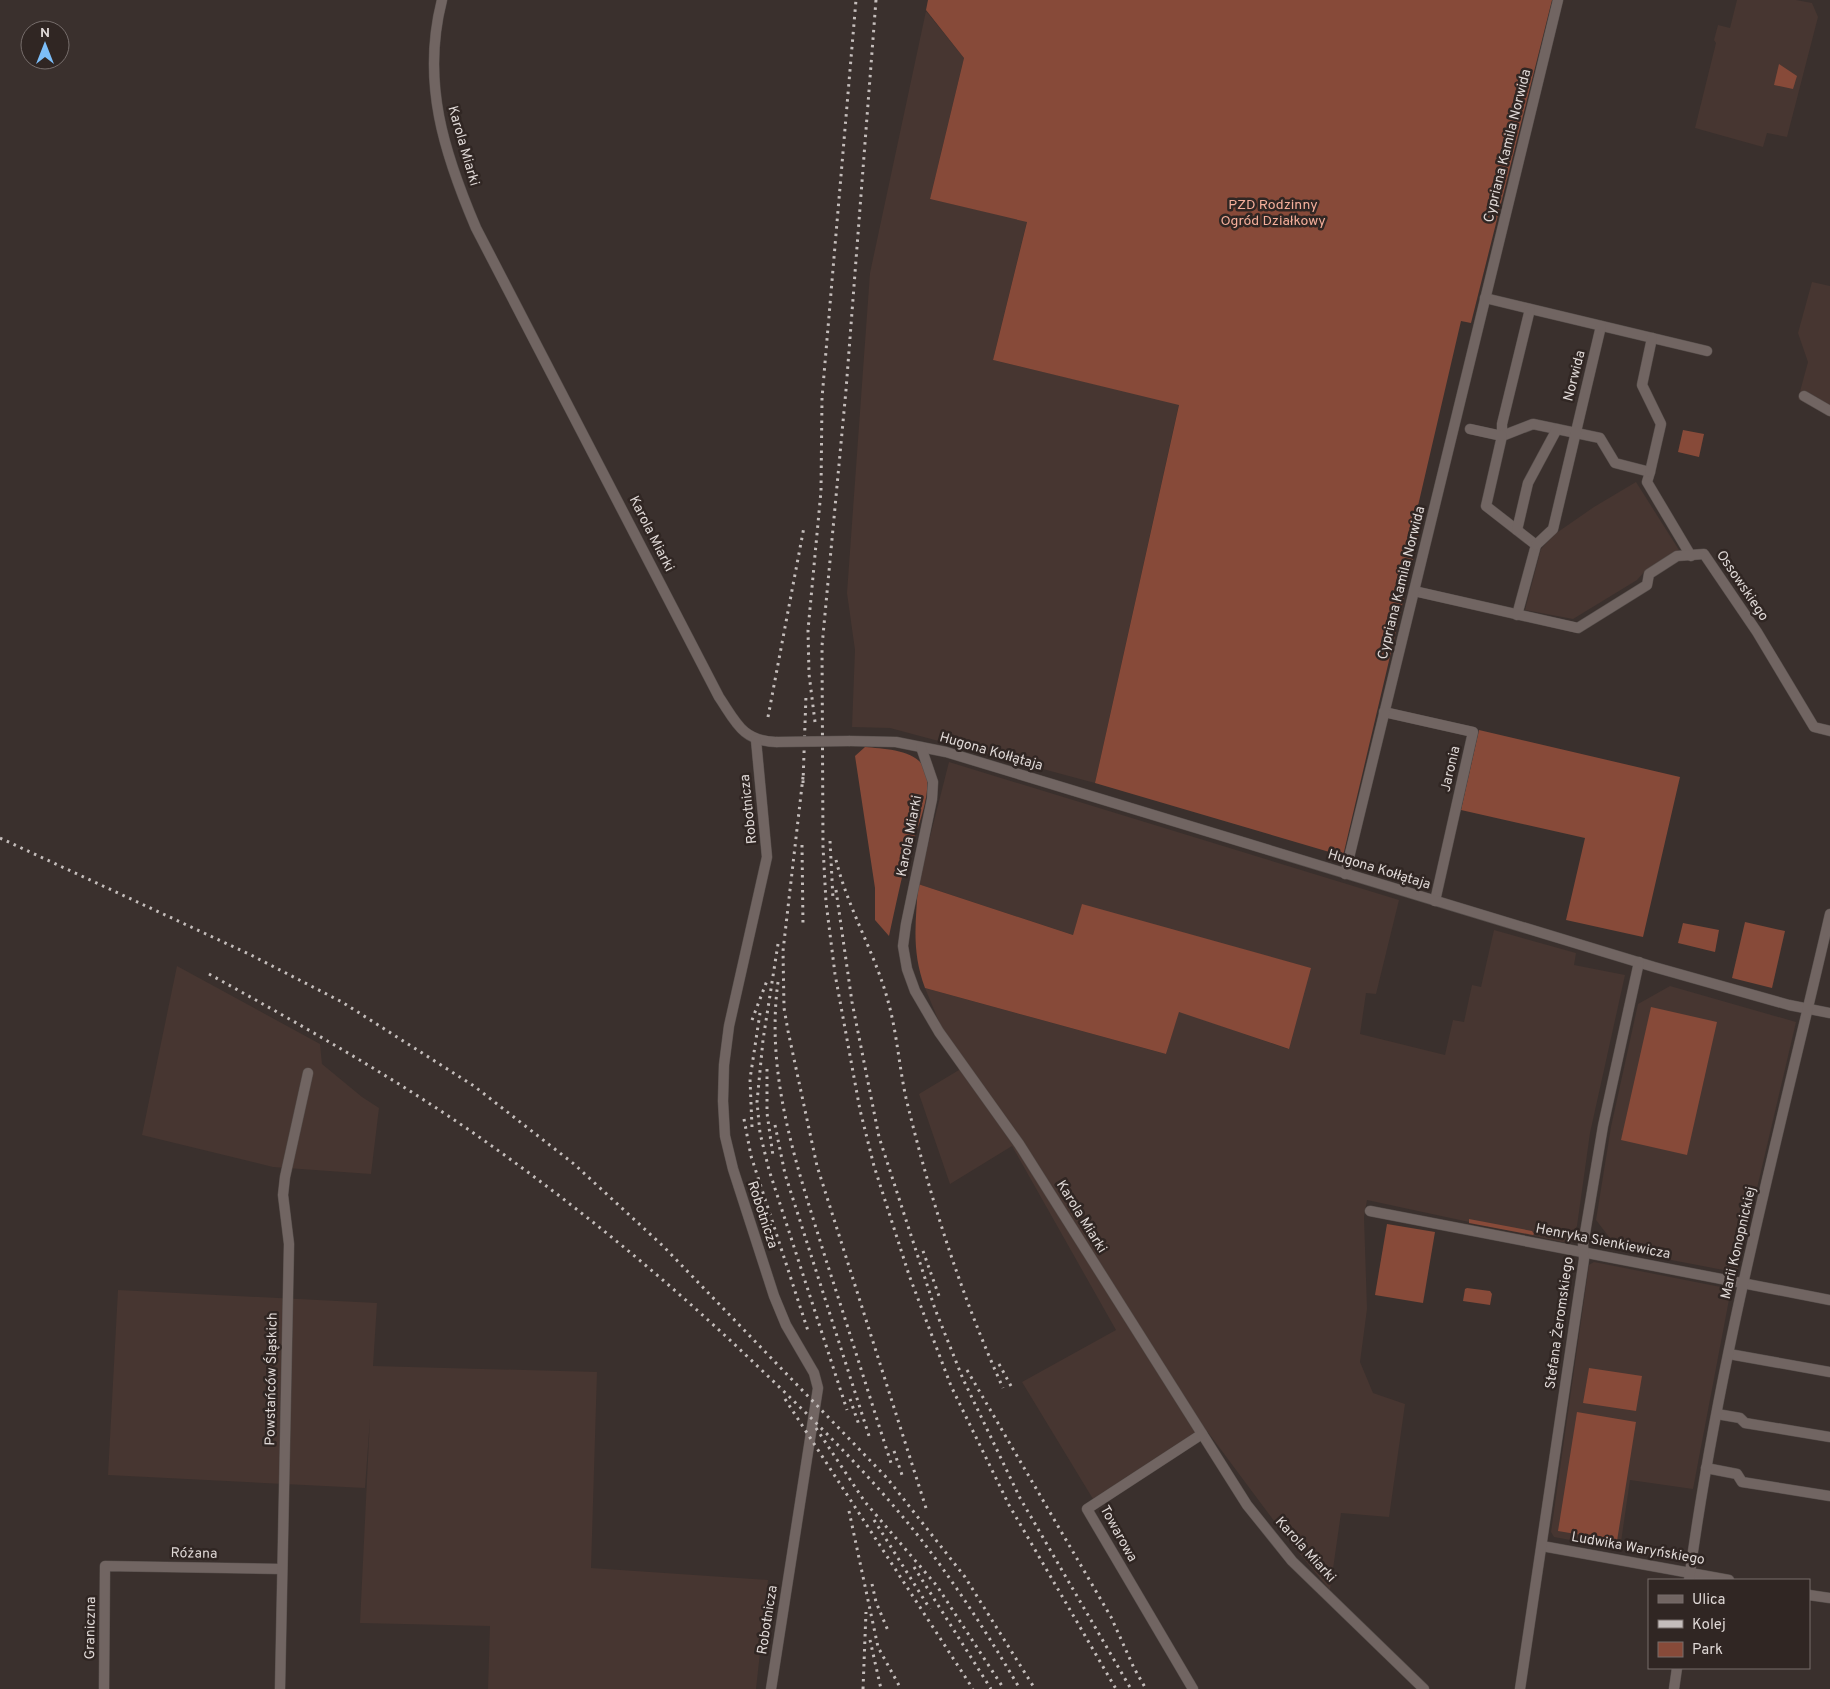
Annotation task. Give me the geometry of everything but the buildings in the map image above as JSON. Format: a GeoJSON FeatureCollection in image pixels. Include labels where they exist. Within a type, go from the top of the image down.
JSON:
{"type":"FeatureCollection","features":[{"type":"Feature","properties":{"kind":"street","name":"Karola Miarki"},"geometry":{"type":"LineString","coordinates":[[442,0],[436,26],[432,64],[436,100],[454,178],[476,228],[719,697],[741,729],[756,740]]}},
{"type":"Feature","properties":{"kind":"street","name":"Cypriana Kamila Norwida"},"geometry":{"type":"LineString","coordinates":[[1345,874],[1558,0]]}},
{"type":"Feature","properties":{"kind":"street"},"geometry":{"type":"LineString","coordinates":[[1485,298],[1707,351]]}},
{"type":"Feature","properties":{"kind":"street"},"geometry":{"type":"LineString","coordinates":[[1517,615],[1536,546],[1486,506],[1502,436],[1502,424],[1530,309]]}},
{"type":"Feature","properties":{"kind":"street","name":"Norwida"},"geometry":{"type":"LineString","coordinates":[[1536,546],[1553,529],[1601,326]]}},
{"type":"Feature","properties":{"kind":"street"},"geometry":{"type":"LineString","coordinates":[[1652,338],[1642,385],[1661,424],[1647,482],[1691,556]]}},
{"type":"Feature","properties":{"kind":"street"},"geometry":{"type":"LineString","coordinates":[[1804,396],[1830,411]]}},
{"type":"Feature","properties":{"kind":"street"},"geometry":{"type":"LineString","coordinates":[[1470,429],[1502,436],[1533,424],[1600,438],[1615,463],[1650,472]]}},
{"type":"Feature","properties":{"kind":"street"},"geometry":{"type":"LineString","coordinates":[[1517,530],[1528,482],[1556,429]]}},
{"type":"Feature","properties":{"kind":"street","name":"Ossowskiego"},"geometry":{"type":"LineString","coordinates":[[1691,556],[1704,554],[1757,632],[1816,728],[1830,731]]}},
{"type":"Feature","properties":{"kind":"street"},"geometry":{"type":"LineString","coordinates":[[1414,591],[1578,628],[1647,585],[1650,574],[1677,556],[1691,556]]}},
{"type":"Feature","properties":{"kind":"street","name":"Jaronia"},"geometry":{"type":"LineString","coordinates":[[1384,712],[1473,732],[1435,901]]}},
{"type":"Feature","properties":{"kind":"street"},"geometry":{"type":"LineString","coordinates":[[756,740],[776,742],[896,742],[921,747]]}},
{"type":"Feature","properties":{"kind":"street","name":"Robotnicza"},"geometry":{"type":"LineString","coordinates":[[756,740],[767,856],[765,876],[729,1026],[724,1065],[723,1101],[726,1136],[733,1169],[774,1296],[786,1324],[814,1373],[818,1388],[771,1689]]}},
{"type":"Feature","properties":{"kind":"street","name":"Karola Miarki"},"geometry":{"type":"LineString","coordinates":[[921,747],[933,782],[932,799],[903,946],[906,969],[915,991],[939,1032],[1019,1144],[1247,1505],[1292,1561],[1424,1689]]}},
{"type":"Feature","properties":{"kind":"street","name":"Hugona Kołłątaja"},"geometry":{"type":"LineString","coordinates":[[921,747],[1639,962],[1808,1010],[1830,1013]]}},
{"type":"Feature","properties":{"kind":"street","name":"Marii Konopnickiej"},"geometry":{"type":"LineString","coordinates":[[1689,1577],[1706,1468],[1743,1283],[1830,914]]}},
{"type":"Feature","properties":{"kind":"street","name":"Stefana Żeromskiego"},"geometry":{"type":"LineString","coordinates":[[1520,1689],[1602,1126],[1639,962]]}},
{"type":"Feature","properties":{"kind":"street","name":"Powstańców Śląskich"},"geometry":{"type":"LineString","coordinates":[[280,1689],[289,1244],[283,1195],[290,1149],[308,1073]]}},
{"type":"Feature","properties":{"kind":"street","name":"Henryka Sienkiewicza"},"geometry":{"type":"LineString","coordinates":[[1370,1211],[1830,1300]]}},
{"type":"Feature","properties":{"kind":"street"},"geometry":{"type":"LineString","coordinates":[[1729,1354],[1830,1372]]}},
{"type":"Feature","properties":{"kind":"street"},"geometry":{"type":"LineString","coordinates":[[1717,1414],[1740,1418],[1745,1423],[1830,1438]]}},
{"type":"Feature","properties":{"kind":"street","name":"Towarowa"},"geometry":{"type":"LineString","coordinates":[[1193,1689],[1087,1509],[1202,1434]]}},
{"type":"Feature","properties":{"kind":"street"},"geometry":{"type":"LineString","coordinates":[[1706,1468],[1737,1474],[1742,1482],[1830,1496]]}},
{"type":"Feature","properties":{"kind":"street","name":"Ludwika Waryńskiego"},"geometry":{"type":"LineString","coordinates":[[1542,1546],[1689,1577],[1716,1579]]}},
{"type":"Feature","properties":{"kind":"street","name":"Różana"},"geometry":{"type":"LineString","coordinates":[[105,1566],[282,1569]]}},
{"type":"Feature","properties":{"kind":"street","name":"Graniczna"},"geometry":{"type":"LineString","coordinates":[[104,1689],[105,1566]]}},
{"type":"Feature","properties":{"kind":"street"},"geometry":{"type":"LineString","coordinates":[[1810,1595],[1830,1598]]}},
{"type":"Feature","properties":{"kind":"street"},"geometry":{"type":"LineString","coordinates":[[1674,1689],[1677,1669]]}},
{"type":"Feature","properties":{"kind":"shaded area"},"geometry":{"type":"Polygon","coordinates":[[[1737,0],[1796,0],[1812,3],[1818,17],[1787,137],[1767,133],[1763,147],[1695,128],[1716,43],[1714,40],[1718,25],[1730,28],[1737,0]]]}},
{"type":"Feature","properties":{"kind":"shaded area"},"geometry":{"type":"Polygon","coordinates":[[[926,11],[964,58],[930,199],[1027,221],[993,360],[1179,404],[1095,783],[890,728],[852,727],[855,650],[847,593],[870,273],[926,11]]]}},
{"type":"Feature","properties":{"kind":"shaded area"},"geometry":{"type":"Polygon","coordinates":[[[1812,282],[1830,286],[1830,417],[1798,399],[1808,362],[1798,333],[1812,282]]]}},
{"type":"Feature","properties":{"kind":"shaded area"},"geometry":{"type":"Polygon","coordinates":[[[1636,482],[1679,550],[1644,572],[1637,580],[1573,619],[1525,610],[1541,549],[1555,534],[1594,507],[1636,482]]]}},
{"type":"Feature","properties":{"kind":"shaded area"},"geometry":{"type":"Polygon","coordinates":[[[949,762],[1399,900],[1376,994],[1366,993],[1360,1034],[1445,1055],[1453,1020],[1464,1022],[1472,985],[1481,987],[1494,930],[1576,953],[1574,965],[1625,975],[1590,1133],[1577,1226],[1567,1243],[1367,1200],[1364,1217],[1367,1309],[1360,1362],[1373,1393],[1405,1404],[1389,1517],[1341,1513],[1330,1590],[1289,1541],[1207,1431],[1093,1499],[1022,1382],[1116,1330],[1012,1146],[950,1184],[919,1094],[959,1070],[925,988],[1166,1054],[1179,1011],[1288,1049],[1310,968],[1082,905],[1073,935],[918,884],[949,762]]]}},
{"type":"Feature","properties":{"kind":"shaded area"},"geometry":{"type":"Polygon","coordinates":[[[177,966],[320,1044],[322,1064],[362,1097],[379,1108],[371,1174],[273,1167],[142,1135],[177,966]]]}},
{"type":"Feature","properties":{"kind":"shaded area"},"geometry":{"type":"Polygon","coordinates":[[[1670,986],[1796,1022],[1738,1269],[1734,1272],[1619,1250],[1596,1220],[1611,1127],[1638,1004],[1670,986]]]}},
{"type":"Feature","properties":{"kind":"shaded area"},"geometry":{"type":"Polygon","coordinates":[[[1594,1262],[1731,1289],[1693,1489],[1630,1480],[1620,1549],[1554,1537],[1551,1532],[1589,1265],[1594,1262]]]}},
{"type":"Feature","properties":{"kind":"shaded area"},"geometry":{"type":"Polygon","coordinates":[[[118,1290],[377,1303],[373,1366],[597,1372],[591,1568],[768,1580],[756,1689],[488,1689],[490,1626],[360,1623],[370,1418],[365,1488],[108,1475],[118,1290]]]}},
{"type":"Feature","properties":{"kind":"green space","name":"PZD Rodzinny Ogród Działkowy"},"geometry":{"type":"Polygon","coordinates":[[[928,0],[1552,0],[1471,323],[1461,321],[1417,510],[1424,512],[1343,856],[1095,783],[1179,405],[993,360],[1027,222],[930,199],[964,58],[926,10],[928,0]]]}},
{"type":"Feature","properties":{"kind":"green space"},"geometry":{"type":"Polygon","coordinates":[[[1779,64],[1797,76],[1793,89],[1774,85],[1779,64]]]}},
{"type":"Feature","properties":{"kind":"green space"},"geometry":{"type":"Polygon","coordinates":[[[1683,430],[1704,434],[1699,457],[1678,452],[1683,430]]]}},
{"type":"Feature","properties":{"kind":"green space"},"geometry":{"type":"Polygon","coordinates":[[[1479,730],[1680,777],[1643,937],[1566,920],[1585,838],[1461,810],[1479,730]]]}},
{"type":"Feature","properties":{"kind":"green space"},"geometry":{"type":"Polygon","coordinates":[[[865,747],[891,750],[909,755],[922,764],[926,772],[927,793],[921,818],[905,865],[889,936],[875,920],[875,888],[855,756],[865,747]]]}},
{"type":"Feature","properties":{"kind":"green space"},"geometry":{"type":"Polygon","coordinates":[[[918,884],[1073,935],[1082,904],[1311,968],[1289,1049],[1179,1012],[1166,1054],[925,988],[916,948],[918,884]]]}},
{"type":"Feature","properties":{"kind":"green space"},"geometry":{"type":"Polygon","coordinates":[[[1745,922],[1785,931],[1772,988],[1732,978],[1745,922]]]}},
{"type":"Feature","properties":{"kind":"green space"},"geometry":{"type":"Polygon","coordinates":[[[1683,923],[1719,930],[1715,952],[1678,943],[1683,923]]]}},
{"type":"Feature","properties":{"kind":"green space"},"geometry":{"type":"Polygon","coordinates":[[[1651,1007],[1717,1022],[1687,1155],[1621,1140],[1651,1007]]]}},
{"type":"Feature","properties":{"kind":"green space"},"geometry":{"type":"Polygon","coordinates":[[[1469,1219],[1532,1231],[1534,1234],[1469,1223],[1469,1219]]]}},
{"type":"Feature","properties":{"kind":"green space"},"geometry":{"type":"Polygon","coordinates":[[[1387,1224],[1435,1232],[1423,1303],[1375,1295],[1387,1224]]]}},
{"type":"Feature","properties":{"kind":"green space"},"geometry":{"type":"Polygon","coordinates":[[[1465,1289],[1490,1291],[1492,1294],[1490,1305],[1463,1301],[1465,1289]]]}},
{"type":"Feature","properties":{"kind":"green space"},"geometry":{"type":"Polygon","coordinates":[[[1589,1368],[1642,1376],[1636,1411],[1583,1403],[1589,1368]]]}},
{"type":"Feature","properties":{"kind":"green space"},"geometry":{"type":"Polygon","coordinates":[[[1577,1412],[1636,1422],[1617,1541],[1558,1531],[1577,1412]]]}},
{"type":"Feature","properties":{"kind":"railway"},"geometry":{"type":"LineString","coordinates":[[815,722],[809,674],[808,630],[821,491],[822,398],[856,0]]}},
{"type":"Feature","properties":{"kind":"railway"},"geometry":{"type":"LineString","coordinates":[[876,0],[846,390],[822,646],[823,847],[826,902],[835,974],[860,1110],[874,1166],[909,1275],[951,1386],[1009,1505],[1116,1689]]}},
{"type":"Feature","properties":{"kind":"railway"},"geometry":{"type":"LineString","coordinates":[[768,717],[804,527]]}},
{"type":"Feature","properties":{"kind":"railway"},"geometry":{"type":"LineString","coordinates":[[803,783],[806,695]]}},
{"type":"Feature","properties":{"kind":"railway"},"geometry":{"type":"LineString","coordinates":[[803,777],[783,951],[784,1008],[817,1166],[926,1508]]}},
{"type":"Feature","properties":{"kind":"railway"},"geometry":{"type":"LineString","coordinates":[[0,838],[249,954],[342,1002],[474,1086],[574,1164],[663,1246],[887,1478],[965,1577],[1035,1689]]}},
{"type":"Feature","properties":{"kind":"railway"},"geometry":{"type":"LineString","coordinates":[[830,841],[833,899]]}},
{"type":"Feature","properties":{"kind":"railway"},"geometry":{"type":"LineString","coordinates":[[802,845],[803,926]]}},
{"type":"Feature","properties":{"kind":"railway"},"geometry":{"type":"LineString","coordinates":[[836,860],[847,896],[883,983],[894,1025],[906,1098],[936,1209],[960,1282],[1003,1388]]}},
{"type":"Feature","properties":{"kind":"railway"},"geometry":{"type":"LineString","coordinates":[[836,890],[852,1002],[879,1137],[935,1309],[963,1379],[1020,1498],[1131,1689]]}},
{"type":"Feature","properties":{"kind":"railway"},"geometry":{"type":"LineString","coordinates":[[778,944],[763,1040],[757,1102],[760,1133],[769,1170],[847,1410]]}},
{"type":"Feature","properties":{"kind":"railway"},"geometry":{"type":"LineString","coordinates":[[209,974],[382,1074],[482,1139],[552,1190],[686,1300],[750,1359],[840,1447],[883,1493],[923,1542],[949,1578],[986,1632],[1020,1689]]}},
{"type":"Feature","properties":{"kind":"railway"},"geometry":{"type":"LineString","coordinates":[[752,1020],[768,978]]}},
{"type":"Feature","properties":{"kind":"railway"},"geometry":{"type":"LineString","coordinates":[[778,982],[775,1018],[776,1053],[787,1123],[805,1192],[891,1463]]}},
{"type":"Feature","properties":{"kind":"railway"},"geometry":{"type":"LineString","coordinates":[[752,1127],[750,1079],[760,1013]]}},
{"type":"Feature","properties":{"kind":"railway"},"geometry":{"type":"LineString","coordinates":[[767,1069],[767,1113],[773,1156]]}},
{"type":"Feature","properties":{"kind":"railway"},"geometry":{"type":"LineString","coordinates":[[744,1119],[751,1156],[809,1334]]}},
{"type":"Feature","properties":{"kind":"railway"},"geometry":{"type":"LineString","coordinates":[[775,1125],[785,1174],[870,1439]]}},
{"type":"Feature","properties":{"kind":"railway"},"geometry":{"type":"LineString","coordinates":[[923,1251],[939,1296]]}},
{"type":"Feature","properties":{"kind":"railway"},"geometry":{"type":"LineString","coordinates":[[999,1364],[1011,1386]]}},
{"type":"Feature","properties":{"kind":"railway"},"geometry":{"type":"LineString","coordinates":[[967,1370],[1111,1617],[1134,1668],[1146,1689]]}},
{"type":"Feature","properties":{"kind":"railway"},"geometry":{"type":"LineString","coordinates":[[785,1399],[973,1689]]}},
{"type":"Feature","properties":{"kind":"railway"},"geometry":{"type":"LineString","coordinates":[[850,1399],[859,1425]]}},
{"type":"Feature","properties":{"kind":"railway"},"geometry":{"type":"LineString","coordinates":[[816,1428],[865,1502],[937,1586],[1004,1689]]}},
{"type":"Feature","properties":{"kind":"railway"},"geometry":{"type":"LineString","coordinates":[[894,1451],[902,1475]]}},
{"type":"Feature","properties":{"kind":"railway"},"geometry":{"type":"LineString","coordinates":[[849,1511],[878,1647],[901,1689]]}},
{"type":"Feature","properties":{"kind":"railway"},"geometry":{"type":"LineString","coordinates":[[874,1520],[930,1609]]}},
{"type":"Feature","properties":{"kind":"railway"},"geometry":{"type":"LineString","coordinates":[[914,1567],[991,1689]]}},
{"type":"Feature","properties":{"kind":"railway"},"geometry":{"type":"LineString","coordinates":[[872,1584],[876,1602],[889,1633]]}},
{"type":"Feature","properties":{"kind":"railway"},"geometry":{"type":"LineString","coordinates":[[863,1689],[866,1612]]}},
{"type":"Feature","properties":{"kind":"railway"},"geometry":{"type":"LineString","coordinates":[[870,1640],[881,1689]]}}]}
